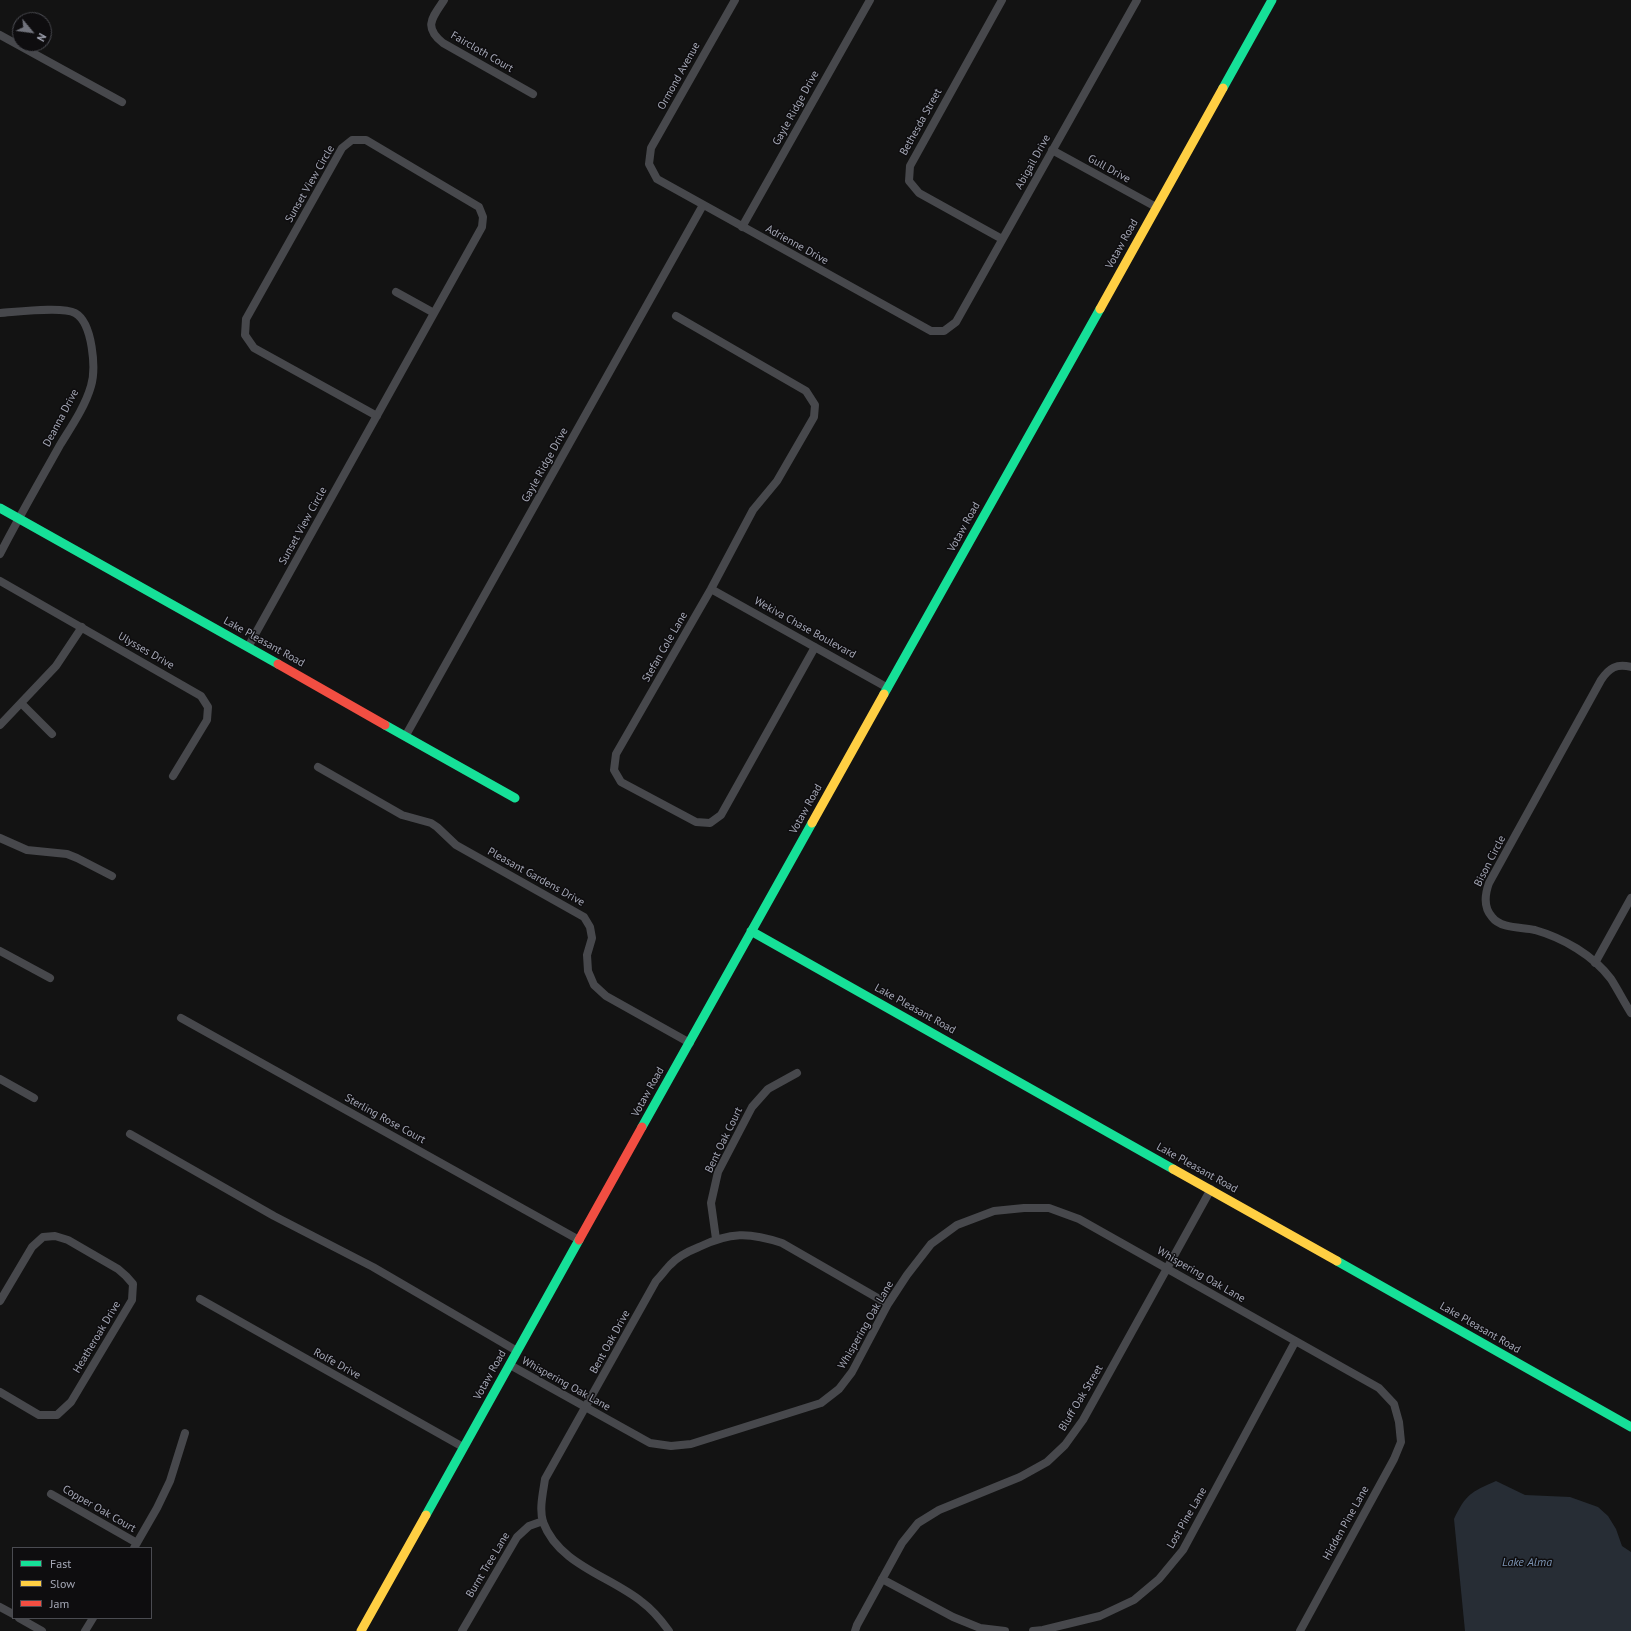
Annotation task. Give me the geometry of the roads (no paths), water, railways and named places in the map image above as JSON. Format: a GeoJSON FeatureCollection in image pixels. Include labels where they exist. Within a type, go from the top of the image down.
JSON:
{"type":"FeatureCollection","features":[{"type":"Feature","properties":{"kind":"street","name":"Faircloth Court"},"geometry":{"type":"LineString","coordinates":[[444,0],[435,13],[431,23],[432,32],[436,38],[533,94]]}},
{"type":"Feature","properties":{"kind":"street","name":"Ormond Avenue"},"geometry":{"type":"LineString","coordinates":[[649,164],[651,148],[735,0]]}},
{"type":"Feature","properties":{"kind":"street","name":"Gayle Ridge Drive"},"geometry":{"type":"LineString","coordinates":[[742,227],[870,0]]}},
{"type":"Feature","properties":{"kind":"street","name":"Bethesda Street"},"geometry":{"type":"LineString","coordinates":[[1002,0],[910,166],[909,181],[919,193],[1002,239]]}},
{"type":"Feature","properties":{"kind":"street","name":"Abigail Drive"},"geometry":{"type":"LineString","coordinates":[[944,331],[956,322],[1137,0]]}},
{"type":"Feature","properties":{"kind":"street","name":"Votaw Road"},"geometry":{"type":"LineString","coordinates":[[361,1631],[1272,0]]}},
{"type":"Feature","properties":{"kind":"street"},"geometry":{"type":"LineString","coordinates":[[0,35],[122,102]]}},
{"type":"Feature","properties":{"kind":"street","name":"Sunset View Circle"},"geometry":{"type":"LineString","coordinates":[[248,647],[377,416],[482,226],[483,217],[479,207],[366,140],[352,140],[342,148],[246,319],[245,335],[254,348],[377,416]]}},
{"type":"Feature","properties":{"kind":"street","name":"Gull Drive"},"geometry":{"type":"LineString","coordinates":[[1052,150],[1156,207]]}},
{"type":"Feature","properties":{"kind":"street","name":"Adrienne Drive"},"geometry":{"type":"LineString","coordinates":[[649,164],[656,179],[931,330],[944,331]]}},
{"type":"Feature","properties":{"kind":"street","name":"Gayle Ridge Drive"},"geometry":{"type":"LineString","coordinates":[[406,735],[703,205]]}},
{"type":"Feature","properties":{"kind":"street"},"geometry":{"type":"LineString","coordinates":[[396,292],[434,313]]}},
{"type":"Feature","properties":{"kind":"street","name":"Deanna Drive"},"geometry":{"type":"LineString","coordinates":[[0,313],[67,310],[75,313],[83,319],[90,337],[92,364],[91,386],[79,412],[18,519],[0,554]]}},
{"type":"Feature","properties":{"kind":"street","name":"Stefan Cole Lane"},"geometry":{"type":"LineString","coordinates":[[676,316],[806,391],[815,405],[814,417],[777,481],[753,510],[711,588],[616,754],[614,770],[621,782],[696,822],[710,823],[721,815],[816,647]]}},
{"type":"Feature","properties":{"kind":"street","name":"Lake Pleasant Road"},"geometry":{"type":"LineString","coordinates":[[0,508],[406,735],[515,798]]}},
{"type":"Feature","properties":{"kind":"street","name":"Ulysses Drive"},"geometry":{"type":"LineString","coordinates":[[0,581],[201,696],[208,707],[207,720],[173,776]]}},
{"type":"Feature","properties":{"kind":"street","name":"Wekiva Chase Boulevard"},"geometry":{"type":"LineString","coordinates":[[711,588],[888,688]]}},
{"type":"Feature","properties":{"kind":"street"},"geometry":{"type":"LineString","coordinates":[[0,725],[56,666],[82,627]]}},
{"type":"Feature","properties":{"kind":"street","name":"Bison Circle"},"geometry":{"type":"LineString","coordinates":[[1631,667],[1617,665],[1611,668],[1601,680],[1489,883],[1485,896],[1487,908],[1492,918],[1499,922],[1534,930],[1556,938],[1576,949],[1595,963],[1610,979],[1631,1013]]}},
{"type":"Feature","properties":{"kind":"street"},"geometry":{"type":"LineString","coordinates":[[21,703],[52,734]]}},
{"type":"Feature","properties":{"kind":"street","name":"Pleasant Gardens Drive"},"geometry":{"type":"LineString","coordinates":[[318,768],[402,815],[431,823],[438,827],[456,845],[584,917],[590,926],[592,938],[587,955],[587,963],[588,971],[594,985],[606,996],[690,1043]]}},
{"type":"Feature","properties":{"kind":"street"},"geometry":{"type":"LineString","coordinates":[[0,838],[28,850],[67,854],[112,876]]}},
{"type":"Feature","properties":{"kind":"street"},"geometry":{"type":"LineString","coordinates":[[1595,963],[1631,898]]}},
{"type":"Feature","properties":{"kind":"street","name":"Lake Pleasant Road"},"geometry":{"type":"LineString","coordinates":[[751,931],[1631,1427]]}},
{"type":"Feature","properties":{"kind":"street"},"geometry":{"type":"LineString","coordinates":[[0,952],[50,978]]}},
{"type":"Feature","properties":{"kind":"street","name":"Sterling Rose Court"},"geometry":{"type":"LineString","coordinates":[[181,1018],[579,1240]]}},
{"type":"Feature","properties":{"kind":"street","name":"Bent Oak Court"},"geometry":{"type":"LineString","coordinates":[[716,1239],[711,1203],[718,1172],[752,1107],[768,1089],[797,1073]]}},
{"type":"Feature","properties":{"kind":"street"},"geometry":{"type":"LineString","coordinates":[[0,1079],[34,1098]]}},
{"type":"Feature","properties":{"kind":"street"},"geometry":{"type":"LineString","coordinates":[[130,1134],[274,1216],[373,1267],[518,1351]]}},
{"type":"Feature","properties":{"kind":"street","name":"Bluff Oak Street"},"geometry":{"type":"LineString","coordinates":[[855,1631],[902,1543],[918,1523],[939,1510],[1020,1477],[1047,1462],[1065,1444],[1083,1420],[1211,1189]]}},
{"type":"Feature","properties":{"kind":"street","name":"Whispering Oak Lane"},"geometry":{"type":"LineString","coordinates":[[510,1365],[650,1443],[671,1446],[691,1444],[821,1403],[839,1389],[852,1372],[888,1304],[907,1275],[931,1244],[956,1225],[994,1211],[1024,1208],[1049,1208],[1079,1219],[1379,1388],[1394,1404],[1400,1422]]}},
{"type":"Feature","properties":{"kind":"street","name":"Bent Oak Drive"},"geometry":{"type":"LineString","coordinates":[[543,1522],[542,1496],[545,1479],[656,1281],[671,1263],[689,1251],[716,1239],[740,1234],[764,1237],[782,1243],[888,1304]]}},
{"type":"Feature","properties":{"kind":"street","name":"Heatheroak Drive"},"geometry":{"type":"LineString","coordinates":[[0,1301],[32,1247],[43,1237],[55,1236],[68,1240],[118,1269],[133,1284],[132,1300],[71,1402],[57,1415],[39,1416],[0,1392]]}},
{"type":"Feature","properties":{"kind":"street","name":"Rolfe Drive"},"geometry":{"type":"LineString","coordinates":[[200,1299],[463,1448]]}},
{"type":"Feature","properties":{"kind":"street","name":"Lost Pine Lane"},"geometry":{"type":"LineString","coordinates":[[1033,1631],[1043,1630],[1100,1616],[1134,1600],[1159,1579],[1183,1550],[1295,1342]]}},
{"type":"Feature","properties":{"kind":"street","name":"Hidden Pine Lane"},"geometry":{"type":"LineString","coordinates":[[1300,1631],[1394,1459],[1401,1442],[1400,1422]]}},
{"type":"Feature","properties":{"kind":"street"},"geometry":{"type":"LineString","coordinates":[[135,1545],[157,1508],[170,1481],[185,1433]]}},
{"type":"Feature","properties":{"kind":"street","name":"Copper Oak Court"},"geometry":{"type":"LineString","coordinates":[[51,1494],[135,1545]]}},
{"type":"Feature","properties":{"kind":"street"},"geometry":{"type":"LineString","coordinates":[[543,1522],[560,1548],[571,1558],[642,1601],[658,1616],[669,1631]]}},
{"type":"Feature","properties":{"kind":"street","name":"Burnt Tree Lane"},"geometry":{"type":"LineString","coordinates":[[462,1631],[517,1537],[530,1526],[543,1522]]}},
{"type":"Feature","properties":{"kind":"street"},"geometry":{"type":"LineString","coordinates":[[882,1579],[953,1617],[980,1628],[1005,1631]]}},
{"type":"Feature","properties":{"kind":"street"},"geometry":{"type":"LineString","coordinates":[[0,1607],[12,1613]]}},
{"type":"Feature","properties":{"kind":"street"},"geometry":{"type":"LineString","coordinates":[[21,1619],[42,1631]]}},
{"type":"Feature","properties":{"kind":"street"},"geometry":{"type":"LineString","coordinates":[[85,1631],[91,1619]]}},
{"type":"Feature","properties":{"kind":"water","name":"Lake Alma"},"geometry":{"type":"Polygon","coordinates":[[[1496,1481],[1525,1495],[1570,1497],[1598,1507],[1608,1516],[1616,1529],[1622,1546],[1631,1552],[1631,1631],[1465,1631],[1454,1519],[1462,1504],[1470,1495],[1496,1481]]]}}]}
